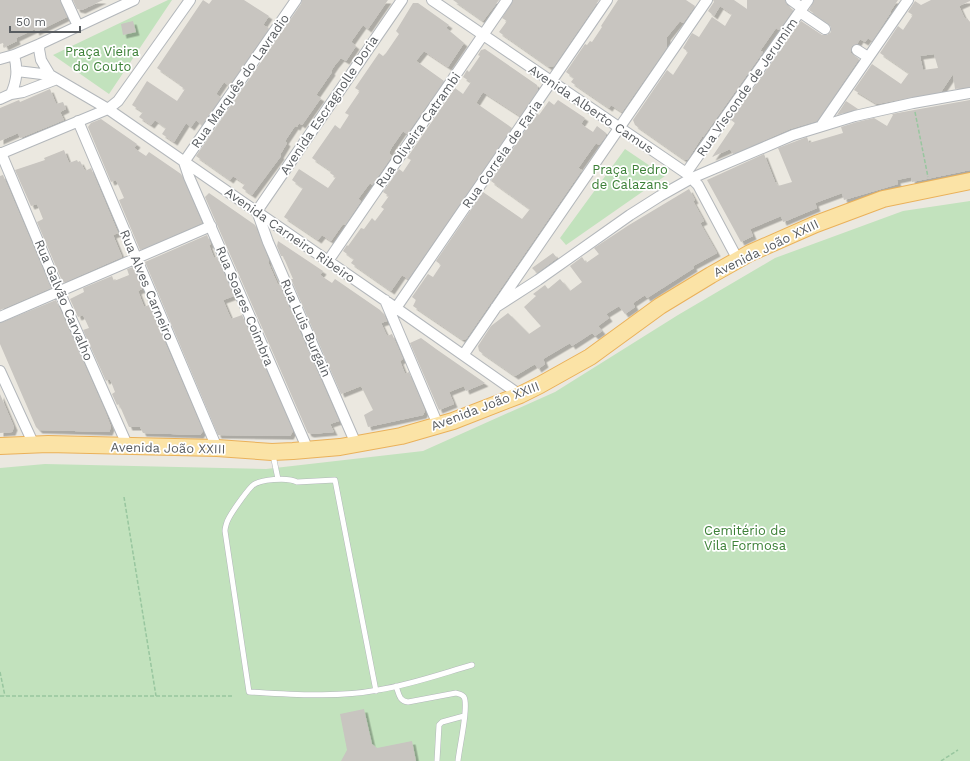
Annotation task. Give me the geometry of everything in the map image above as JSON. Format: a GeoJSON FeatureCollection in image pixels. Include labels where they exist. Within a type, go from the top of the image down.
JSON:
{"type":"FeatureCollection","features":[{"type":"Feature","properties":{"kind":"main road","name":"Avenida João XXIII"},"geometry":{"type":"LineString","coordinates":[[0,446],[34,445],[217,448],[272,452],[340,447],[401,436],[438,425],[520,395],[540,386],[590,357],[660,306],[738,260],[816,224],[883,199],[970,181]]}},
{"type":"Feature","properties":{"kind":"street"},"geometry":{"type":"LineString","coordinates":[[66,0],[78,26]]}},
{"type":"Feature","properties":{"kind":"street"},"geometry":{"type":"LineString","coordinates":[[0,59],[40,44],[134,0]]}},
{"type":"Feature","properties":{"kind":"street"},"geometry":{"type":"LineString","coordinates":[[0,154],[108,110],[118,101],[190,0]]}},
{"type":"Feature","properties":{"kind":"street","name":"Rua Marquês do Lavradio"},"geometry":{"type":"LineString","coordinates":[[184,162],[296,0]]}},
{"type":"Feature","properties":{"kind":"street","name":"Avenida Escragnolle Doria"},"geometry":{"type":"LineString","coordinates":[[257,211],[402,0]]}},
{"type":"Feature","properties":{"kind":"street","name":"Avenida Alberto Camus"},"geometry":{"type":"LineString","coordinates":[[432,0],[689,176],[698,185],[738,260]]}},
{"type":"Feature","properties":{"kind":"street","name":"Rua Oliveira Catrambi"},"geometry":{"type":"LineString","coordinates":[[328,260],[508,0]]}},
{"type":"Feature","properties":{"kind":"street","name":"Rua Correia de Faria"},"geometry":{"type":"LineString","coordinates":[[396,308],[607,0]]}},
{"type":"Feature","properties":{"kind":"street"},"geometry":{"type":"LineString","coordinates":[[464,354],[707,0]]}},
{"type":"Feature","properties":{"kind":"street"},"geometry":{"type":"LineString","coordinates":[[791,0],[803,7],[825,29]]}},
{"type":"Feature","properties":{"kind":"street"},"geometry":{"type":"LineString","coordinates":[[821,126],[908,0]]}},
{"type":"Feature","properties":{"kind":"street","name":"Rua Visconde de Jerumim"},"geometry":{"type":"LineString","coordinates":[[689,176],[803,7]]}},
{"type":"Feature","properties":{"kind":"street"},"geometry":{"type":"LineString","coordinates":[[0,99],[11,94],[23,92],[54,77],[41,60],[39,49],[40,44]]}},
{"type":"Feature","properties":{"kind":"street"},"geometry":{"type":"LineString","coordinates":[[857,50],[868,58]]}},
{"type":"Feature","properties":{"kind":"street"},"geometry":{"type":"LineString","coordinates":[[11,94],[16,82],[17,71],[14,55]]}},
{"type":"Feature","properties":{"kind":"street","name":"Avenida Carneiro Ribeiro"},"geometry":{"type":"LineString","coordinates":[[17,71],[54,77],[108,110],[464,354],[520,395]]}},
{"type":"Feature","properties":{"kind":"street"},"geometry":{"type":"LineString","coordinates":[[496,307],[538,280],[630,215],[689,176],[821,126],[855,116],[913,103],[970,93]]}},
{"type":"Feature","properties":{"kind":"street","name":"Rua Alves Carneiro"},"geometry":{"type":"LineString","coordinates":[[78,121],[217,448]]}},
{"type":"Feature","properties":{"kind":"street","name":"Rua Galvão Carvalho"},"geometry":{"type":"LineString","coordinates":[[0,154],[128,447]]}},
{"type":"Feature","properties":{"kind":"street","name":"Rua Soares Coimbra"},"geometry":{"type":"LineString","coordinates":[[184,162],[189,177],[308,450]]}},
{"type":"Feature","properties":{"kind":"street","name":"Rua Luis Burgain"},"geometry":{"type":"LineString","coordinates":[[257,211],[271,249],[356,444]]}},
{"type":"Feature","properties":{"kind":"street"},"geometry":{"type":"LineString","coordinates":[[0,317],[211,226]]}},
{"type":"Feature","properties":{"kind":"street"},"geometry":{"type":"LineString","coordinates":[[385,300],[438,425]]}},
{"type":"Feature","properties":{"kind":"street"},"geometry":{"type":"LineString","coordinates":[[0,371],[34,445]]}},
{"type":"Feature","properties":{"kind":"lane"},"geometry":{"type":"LineString","coordinates":[[272,452],[278,479]]}},
{"type":"Feature","properties":{"kind":"lane"},"geometry":{"type":"LineString","coordinates":[[376,691],[334,480],[297,482],[293,479],[278,479],[259,482],[252,486],[227,522],[224,532],[249,692],[294,695],[376,691],[472,665]]}},
{"type":"Feature","properties":{"kind":"lane"},"geometry":{"type":"LineString","coordinates":[[396,686],[403,702],[456,693],[462,694],[465,698],[464,716],[458,761]]}},
{"type":"Feature","properties":{"kind":"lane"},"geometry":{"type":"LineString","coordinates":[[437,761],[439,725],[442,722],[464,716]]}},
{"type":"Feature","properties":{"kind":"path"},"geometry":{"type":"LineString","coordinates":[[914,110],[930,189]]}},
{"type":"Feature","properties":{"kind":"path"},"geometry":{"type":"LineString","coordinates":[[124,497],[156,696]]}},
{"type":"Feature","properties":{"kind":"path"},"geometry":{"type":"LineString","coordinates":[[0,672],[4,696]]}},
{"type":"Feature","properties":{"kind":"path"},"geometry":{"type":"LineString","coordinates":[[0,696],[234,696]]}},
{"type":"Feature","properties":{"kind":"path"},"geometry":{"type":"LineString","coordinates":[[941,761],[958,750]]}},
{"type":"Feature","properties":{"kind":"green space","name":"Praça Vieira do Couto"},"geometry":{"type":"Polygon","coordinates":[[[168,0],[172,0],[109,94],[53,55],[168,0]]]}},
{"type":"Feature","properties":{"kind":"green space","name":"Praça Pedro de Calazans"},"geometry":{"type":"Polygon","coordinates":[[[625,149],[665,176],[566,245],[560,238],[625,149]]]}},
{"type":"Feature","properties":{"kind":"green space","name":"Cemitério de Vila Formosa"},"geometry":{"type":"Polygon","coordinates":[[[970,201],[970,761],[0,761],[0,468],[45,464],[266,469],[423,451],[555,392],[678,315],[775,258],[903,211],[970,201]]]}},
{"type":"Feature","properties":{"kind":"building"},"geometry":{"type":"Polygon","coordinates":[[[0,0],[60,0],[67,17],[36,32],[35,29],[16,38],[17,41],[5,47],[3,43],[0,44],[0,0]]]}},
{"type":"Feature","properties":{"kind":"building"},"geometry":{"type":"Polygon","coordinates":[[[73,0],[103,0],[82,10],[77,9],[73,0]]]}},
{"type":"Feature","properties":{"kind":"building"},"geometry":{"type":"Polygon","coordinates":[[[203,0],[209,4],[212,0],[244,0],[269,16],[263,25],[269,28],[229,86],[224,82],[216,94],[221,98],[202,125],[196,120],[191,127],[186,123],[174,142],[162,134],[166,128],[155,120],[151,125],[139,117],[143,112],[132,105],[147,81],[177,101],[185,89],[157,68],[203,0]]]}},
{"type":"Feature","properties":{"kind":"building"},"geometry":{"type":"Polygon","coordinates":[[[302,0],[388,0],[368,29],[363,25],[351,42],[356,46],[346,61],[341,58],[335,65],[331,71],[332,72],[316,95],[321,98],[302,125],[299,123],[297,127],[295,126],[285,141],[287,143],[280,155],[281,156],[252,195],[242,188],[245,184],[233,176],[230,180],[196,156],[301,4],[302,0]]]}},
{"type":"Feature","properties":{"kind":"building"},"geometry":{"type":"Polygon","coordinates":[[[453,0],[499,0],[483,21],[453,0]]]}},
{"type":"Feature","properties":{"kind":"building"},"geometry":{"type":"Polygon","coordinates":[[[513,0],[599,0],[554,66],[549,67],[499,32],[507,21],[502,18],[513,0]]]}},
{"type":"Feature","properties":{"kind":"building"},"geometry":{"type":"Polygon","coordinates":[[[618,0],[686,0],[695,6],[683,23],[680,21],[667,37],[667,47],[622,112],[611,105],[609,108],[571,82],[574,78],[566,72],[585,44],[587,45],[590,41],[592,42],[618,0]]]}},
{"type":"Feature","properties":{"kind":"building"},"geometry":{"type":"Polygon","coordinates":[[[713,0],[734,0],[747,9],[747,0],[785,0],[787,5],[793,10],[779,30],[776,28],[760,51],[763,52],[688,159],[685,160],[635,125],[633,120],[667,70],[673,75],[688,52],[683,48],[692,33],[699,37],[712,17],[725,26],[732,14],[720,6],[714,16],[708,11],[714,2],[713,0]]]}},
{"type":"Feature","properties":{"kind":"building"},"geometry":{"type":"Polygon","coordinates":[[[814,0],[898,0],[872,41],[868,38],[865,42],[860,39],[857,44],[852,46],[851,53],[859,59],[817,121],[790,129],[733,154],[730,149],[712,157],[735,123],[731,120],[801,21],[822,35],[827,35],[831,32],[831,27],[829,24],[809,10],[814,0]]]}},
{"type":"Feature","properties":{"kind":"building"},"geometry":{"type":"Polygon","coordinates":[[[931,0],[970,0],[959,6],[965,19],[967,18],[970,22],[970,87],[955,89],[953,74],[941,92],[877,104],[854,90],[872,64],[901,84],[909,73],[880,53],[898,26],[903,30],[913,15],[908,12],[915,1],[921,5],[931,0]],[[934,54],[920,56],[923,70],[938,68],[934,54]]]}},
{"type":"Feature","properties":{"kind":"building"},"geometry":{"type":"Polygon","coordinates":[[[413,3],[418,3],[449,25],[446,28],[464,43],[448,67],[424,51],[416,61],[444,81],[407,134],[403,131],[392,147],[389,153],[392,156],[372,185],[370,183],[358,199],[361,201],[345,225],[343,224],[331,241],[322,235],[318,240],[284,217],[303,188],[292,180],[299,169],[328,188],[336,177],[330,173],[331,171],[312,158],[335,125],[340,129],[349,115],[345,113],[360,91],[355,88],[379,53],[383,56],[399,34],[396,31],[413,3]]]}},
{"type":"Feature","properties":{"kind":"building"},"geometry":{"type":"Polygon","coordinates":[[[133,21],[136,32],[123,35],[121,24],[133,21]]]}},
{"type":"Feature","properties":{"kind":"building"},"geometry":{"type":"Polygon","coordinates":[[[485,49],[537,85],[538,90],[520,116],[483,92],[476,103],[512,128],[408,279],[402,275],[391,291],[351,263],[354,259],[343,251],[361,228],[364,229],[372,218],[375,221],[384,209],[381,207],[389,196],[383,192],[399,169],[403,172],[411,160],[407,158],[455,88],[463,94],[471,82],[463,77],[467,70],[469,72],[480,56],[478,55],[481,50],[485,49]]]}},
{"type":"Feature","properties":{"kind":"building"},"geometry":{"type":"Polygon","coordinates":[[[50,89],[56,104],[63,102],[66,109],[60,112],[64,120],[20,138],[18,133],[0,141],[0,108],[19,100],[20,102],[50,89]]]}},
{"type":"Feature","properties":{"kind":"building"},"geometry":{"type":"Polygon","coordinates":[[[558,100],[585,118],[581,124],[593,132],[597,126],[606,133],[606,136],[599,145],[596,143],[578,168],[582,170],[466,339],[463,340],[413,306],[416,300],[412,297],[428,274],[433,277],[441,265],[436,261],[483,192],[522,219],[530,209],[491,181],[537,113],[539,115],[549,101],[554,105],[558,100]]]}},
{"type":"Feature","properties":{"kind":"building"},"geometry":{"type":"Polygon","coordinates":[[[970,100],[970,170],[912,182],[911,177],[897,180],[898,184],[844,200],[842,193],[815,203],[817,208],[786,221],[783,222],[781,216],[750,229],[753,236],[741,242],[707,180],[764,154],[778,186],[792,182],[778,148],[807,137],[809,143],[843,133],[841,127],[857,122],[874,118],[887,126],[893,115],[892,114],[970,100]]]}},
{"type":"Feature","properties":{"kind":"building"},"geometry":{"type":"Polygon","coordinates":[[[846,101],[858,109],[837,115],[846,101]]]}},
{"type":"Feature","properties":{"kind":"building"},"geometry":{"type":"Polygon","coordinates":[[[101,119],[137,144],[134,148],[146,156],[149,152],[181,174],[202,223],[140,250],[119,200],[124,198],[116,180],[111,182],[88,127],[91,123],[101,119]]]}},
{"type":"Feature","properties":{"kind":"building"},"geometry":{"type":"Polygon","coordinates":[[[64,150],[69,163],[77,160],[78,162],[80,161],[85,171],[91,168],[118,233],[113,235],[122,257],[63,283],[37,222],[43,219],[37,204],[31,206],[15,170],[45,160],[44,158],[64,150]]]}},
{"type":"Feature","properties":{"kind":"building"},"geometry":{"type":"Polygon","coordinates":[[[3,175],[51,288],[0,310],[0,176],[3,175]]]}},
{"type":"Feature","properties":{"kind":"building"},"geometry":{"type":"Polygon","coordinates":[[[689,189],[695,200],[693,201],[704,221],[700,223],[717,253],[693,266],[694,268],[647,298],[645,295],[633,303],[635,307],[625,314],[619,306],[606,314],[609,318],[598,326],[602,331],[595,336],[592,333],[572,346],[570,343],[543,359],[545,364],[538,369],[535,364],[515,376],[479,351],[478,346],[491,326],[508,313],[529,334],[541,326],[524,307],[536,296],[533,294],[545,285],[548,289],[560,279],[570,291],[582,282],[570,266],[582,257],[586,263],[599,254],[594,248],[689,189]]]}},
{"type":"Feature","properties":{"kind":"building"},"geometry":{"type":"Polygon","coordinates":[[[209,193],[255,225],[269,261],[268,262],[339,421],[330,424],[334,432],[308,433],[205,197],[209,193]]]}},
{"type":"Feature","properties":{"kind":"building"},"geometry":{"type":"Polygon","coordinates":[[[207,235],[211,244],[209,245],[214,258],[217,257],[234,296],[223,300],[231,319],[242,315],[293,431],[290,436],[218,435],[145,262],[207,235]]]}},
{"type":"Feature","properties":{"kind":"building"},"geometry":{"type":"Polygon","coordinates":[[[278,241],[323,271],[320,275],[332,283],[335,279],[380,310],[387,321],[381,323],[387,336],[392,334],[403,359],[400,361],[405,374],[409,372],[425,411],[423,415],[368,427],[364,415],[373,410],[361,386],[341,394],[291,279],[293,279],[283,256],[281,256],[277,246],[278,241]]]}},
{"type":"Feature","properties":{"kind":"building"},"geometry":{"type":"Polygon","coordinates":[[[553,253],[557,258],[537,273],[532,268],[553,253]]]}},
{"type":"Feature","properties":{"kind":"building"},"geometry":{"type":"Polygon","coordinates":[[[133,267],[142,289],[138,291],[144,307],[149,305],[203,431],[200,435],[143,433],[140,427],[129,427],[119,404],[117,405],[112,394],[115,392],[110,379],[106,381],[83,330],[89,328],[83,315],[78,317],[70,299],[84,292],[83,288],[112,276],[114,281],[129,275],[127,269],[133,267]]]}},
{"type":"Feature","properties":{"kind":"building"},"geometry":{"type":"Polygon","coordinates":[[[56,300],[105,411],[111,427],[109,432],[39,430],[36,427],[0,344],[0,323],[56,300]]]}},
{"type":"Feature","properties":{"kind":"building"},"geometry":{"type":"Polygon","coordinates":[[[421,338],[485,383],[466,391],[464,386],[449,392],[454,404],[439,410],[410,343],[421,338]]]}},
{"type":"Feature","properties":{"kind":"building"},"geometry":{"type":"Polygon","coordinates":[[[0,394],[14,427],[12,432],[0,433],[0,394]]]}},
{"type":"Feature","properties":{"kind":"building"},"geometry":{"type":"Polygon","coordinates":[[[364,709],[372,744],[377,748],[412,741],[416,761],[341,761],[347,750],[340,714],[364,709]]]}}]}
